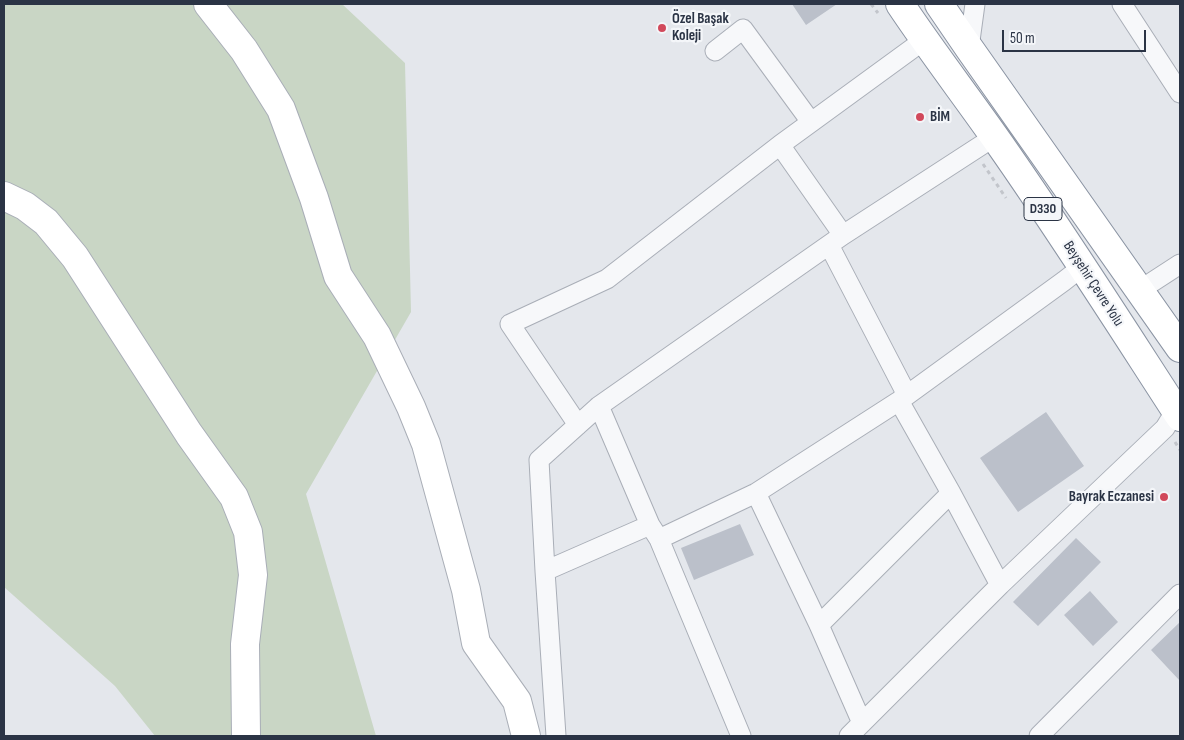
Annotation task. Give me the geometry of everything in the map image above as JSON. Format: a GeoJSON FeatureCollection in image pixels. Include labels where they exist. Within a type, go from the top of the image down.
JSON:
{"type":"FeatureCollection","features":[{"type":"Feature","properties":{"kind":"main road"},"geometry":{"type":"LineString","coordinates":[[208,4],[244,50],[281,109],[314,198],[338,276],[377,336],[411,407],[426,444],[466,590],[476,643],[517,701],[526,736]]}},
{"type":"Feature","properties":{"kind":"main road","name":"Beyşehir Çevre Yolu"},"geometry":{"type":"LineString","coordinates":[[900,4],[994,137],[1178,414]]}},
{"type":"Feature","properties":{"kind":"main road","name":"D330"},"geometry":{"type":"LineString","coordinates":[[939,4],[1177,340]]}},
{"type":"Feature","properties":{"kind":"main road"},"geometry":{"type":"LineString","coordinates":[[9,202],[24,206],[46,222],[75,257],[189,434],[234,497],[248,532],[253,576],[245,644],[246,736]]}},
{"type":"Feature","properties":{"kind":"street"},"geometry":{"type":"LineString","coordinates":[[969,48],[975,4]]}},
{"type":"Feature","properties":{"kind":"street"},"geometry":{"type":"LineString","coordinates":[[1122,4],[1180,93]]}},
{"type":"Feature","properties":{"kind":"street"},"geometry":{"type":"LineString","coordinates":[[715,51],[743,29],[811,122]]}},
{"type":"Feature","properties":{"kind":"street"},"geometry":{"type":"LineString","coordinates":[[578,425],[510,324],[608,279],[780,145],[924,40]]}},
{"type":"Feature","properties":{"kind":"street"},"geometry":{"type":"LineString","coordinates":[[556,736],[539,460],[599,406],[836,240],[994,137]]}},
{"type":"Feature","properties":{"kind":"street"},"geometry":{"type":"LineString","coordinates":[[780,145],[836,240],[903,398],[1000,585]]}},
{"type":"Feature","properties":{"kind":"street"},"geometry":{"type":"LineString","coordinates":[[1140,290],[1180,264]]}},
{"type":"Feature","properties":{"kind":"street"},"geometry":{"type":"LineString","coordinates":[[545,571],[756,493],[903,398],[1082,267]]}},
{"type":"Feature","properties":{"kind":"street"},"geometry":{"type":"LineString","coordinates":[[599,406],[741,736]]}},
{"type":"Feature","properties":{"kind":"street"},"geometry":{"type":"LineString","coordinates":[[849,736],[1000,585],[1178,414]]}},
{"type":"Feature","properties":{"kind":"street"},"geometry":{"type":"LineString","coordinates":[[756,493],[819,626],[862,723]]}},
{"type":"Feature","properties":{"kind":"street"},"geometry":{"type":"LineString","coordinates":[[819,626],[951,493]]}},
{"type":"Feature","properties":{"kind":"street"},"geometry":{"type":"LineString","coordinates":[[1038,736],[1180,594]]}},
{"type":"Feature","properties":{"kind":"green space"},"geometry":{"type":"Polygon","coordinates":[[[4,4],[342,4],[405,63],[411,312],[306,494],[376,736],[155,736],[115,686],[4,587],[4,4]]]}},
{"type":"Feature","properties":{"kind":"building"},"geometry":{"type":"Polygon","coordinates":[[[792,4],[837,4],[806,25],[792,4]]]}},
{"type":"Feature","properties":{"kind":"building"},"geometry":{"type":"Polygon","coordinates":[[[1046,412],[1084,466],[1018,512],[980,458],[1046,412]]]}},
{"type":"Feature","properties":{"kind":"building"},"geometry":{"type":"Polygon","coordinates":[[[740,524],[754,555],[694,580],[681,548],[740,524]]]}},
{"type":"Feature","properties":{"kind":"building"},"geometry":{"type":"Polygon","coordinates":[[[1076,538],[1101,562],[1038,626],[1013,602],[1076,538]]]}},
{"type":"Feature","properties":{"kind":"building"},"geometry":{"type":"Polygon","coordinates":[[[1090,591],[1118,622],[1093,646],[1064,615],[1090,591]]]}},
{"type":"Feature","properties":{"kind":"building"},"geometry":{"type":"Polygon","coordinates":[[[1180,622],[1180,681],[1151,650],[1180,622]]]}},
{"type":"Feature","properties":{"kind":"place","name":"Özel Başak Koleji"},"geometry":{"type":"Point","coordinates":[662,28]}},
{"type":"Feature","properties":{"kind":"place","name":"BİM"},"geometry":{"type":"Point","coordinates":[920,117]}},
{"type":"Feature","properties":{"kind":"place","name":"Bayrak Eczanesi"},"geometry":{"type":"Point","coordinates":[1164,497]}}]}
